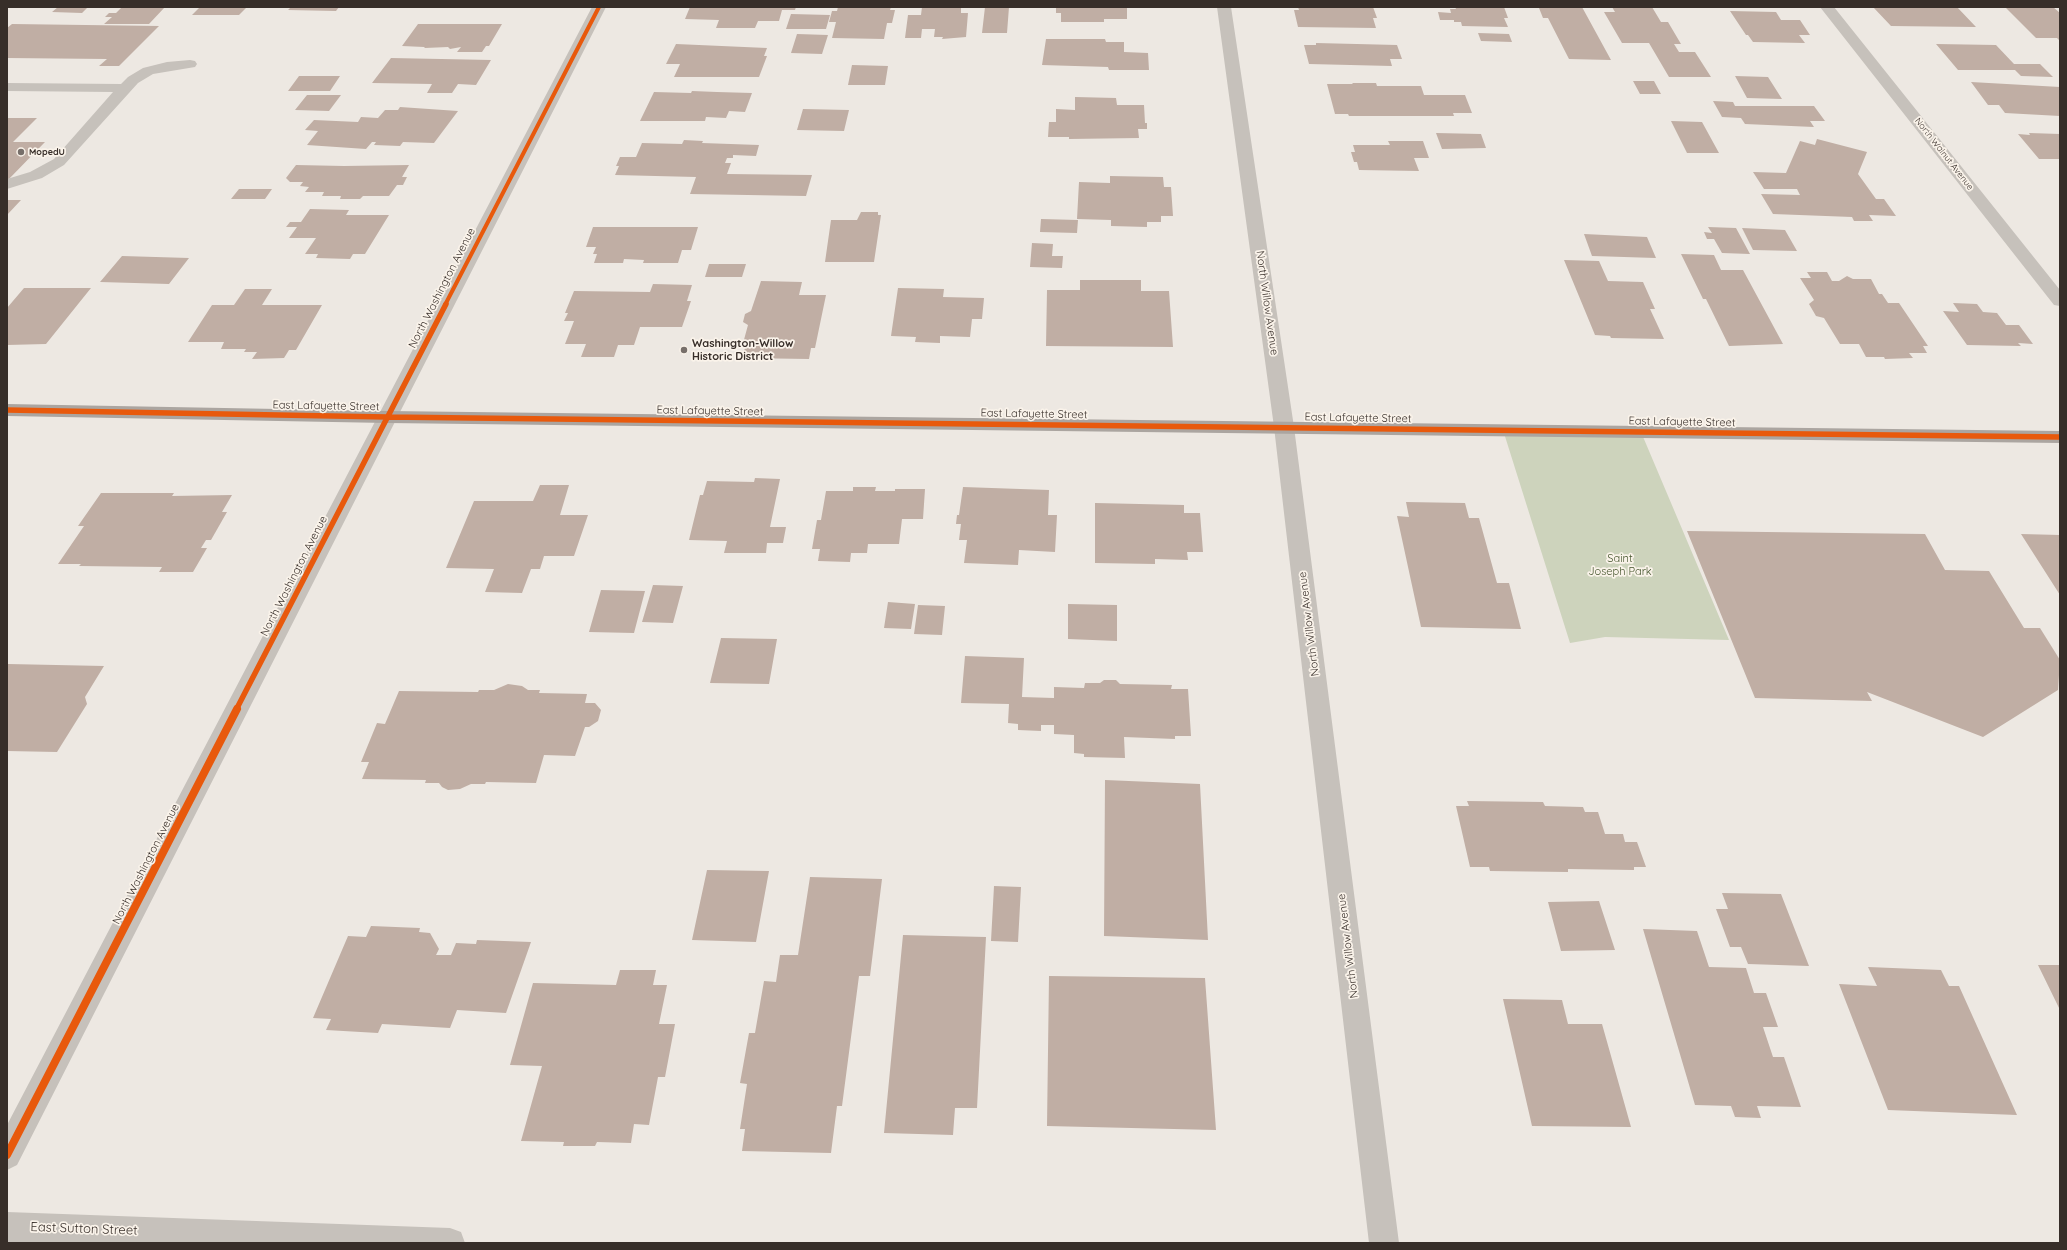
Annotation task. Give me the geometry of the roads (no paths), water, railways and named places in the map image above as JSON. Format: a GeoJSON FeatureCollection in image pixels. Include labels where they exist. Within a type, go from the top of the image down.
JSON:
{"type":"FeatureCollection","features":[{"type":"Feature","properties":{"kind":"main road","name":"East Lafayette Street"},"geometry":{"type":"LineString","coordinates":[[7,410],[387,418],[2060,437]]}},
{"type":"Feature","properties":{"kind":"street","name":"North Washington Avenue"},"geometry":{"type":"LineString","coordinates":[[7,1155],[599,7]]}},
{"type":"Feature","properties":{"kind":"street","name":"North Willow Avenue"},"geometry":{"type":"LineString","coordinates":[[1224,7],[1284,427],[1384,1243]]}},
{"type":"Feature","properties":{"kind":"street","name":"North Walnut Avenue"},"geometry":{"type":"LineString","coordinates":[[1827,7],[2060,301]]}},
{"type":"Feature","properties":{"kind":"street"},"geometry":{"type":"LineString","coordinates":[[7,184],[36,175],[59,162],[133,80],[148,71],[168,66],[190,64]]}},
{"type":"Feature","properties":{"kind":"street"},"geometry":{"type":"LineString","coordinates":[[7,87],[125,88]]}},
{"type":"Feature","properties":{"kind":"street","name":"East Sutton Street"},"geometry":{"type":"LineString","coordinates":[[7,1226],[450,1243]]}},
{"type":"Feature","properties":{"kind":"place","name":"MopedU"},"geometry":{"type":"Point","coordinates":[21,152]}},
{"type":"Feature","properties":{"kind":"place","name":"Washington-Willow Historic District"},"geometry":{"type":"Point","coordinates":[684,350]}},
{"type":"Feature","properties":{"kind":"park label","name":"Saint Joseph Park"},"geometry":{"type":"Point","coordinates":[1620,565]}}]}
